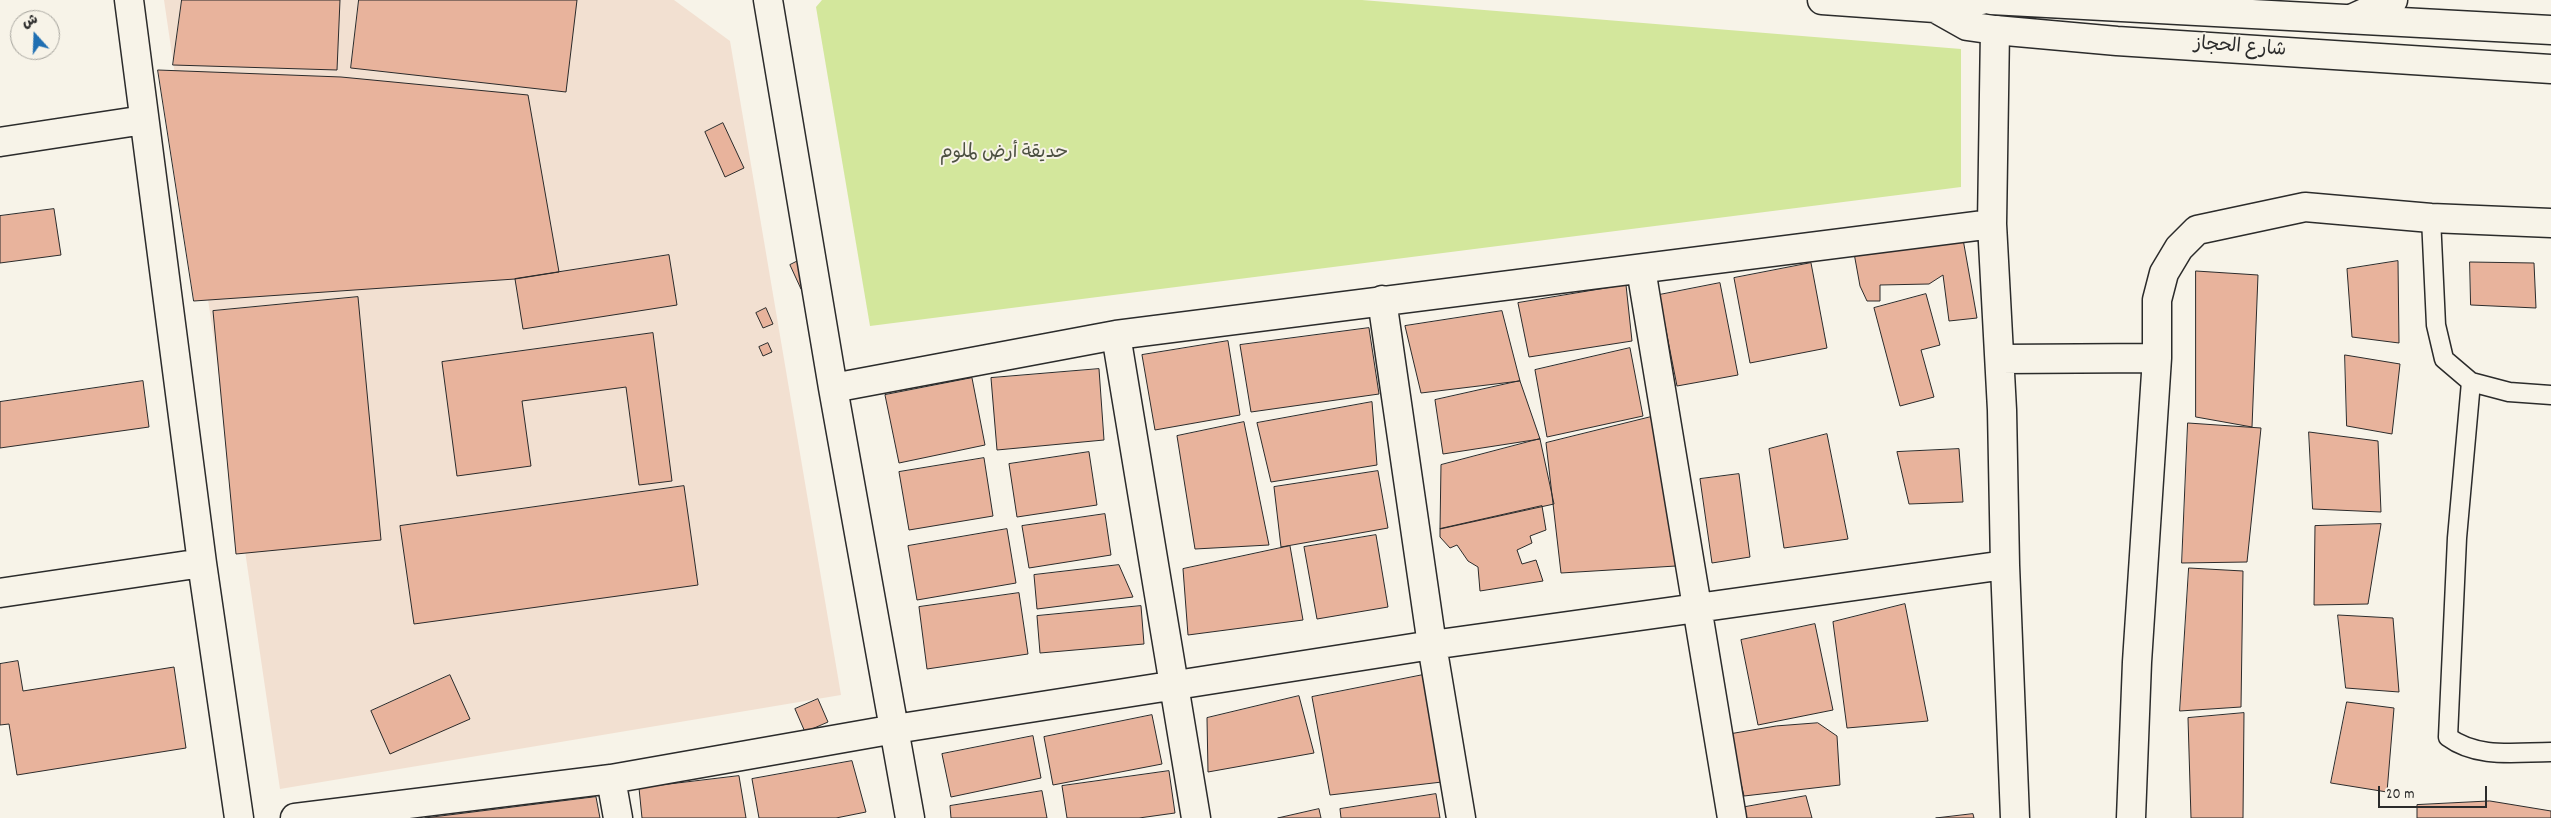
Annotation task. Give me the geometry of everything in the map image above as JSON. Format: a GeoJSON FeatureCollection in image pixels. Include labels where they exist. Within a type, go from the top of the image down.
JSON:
{"type":"FeatureCollection","features":[{"type":"Feature","properties":{"kind":"main road"},"geometry":{"type":"LineString","coordinates":[[129,0],[202,563],[239,818]]}},
{"type":"Feature","properties":{"kind":"main road"},"geometry":{"type":"LineString","coordinates":[[768,0],[833,388],[910,818]]}},
{"type":"Feature","properties":{"kind":"main road","name":"شارع الحجاز"},"geometry":{"type":"LineString","coordinates":[[1822,0],[1935,8],[1982,0]]}},
{"type":"Feature","properties":{"kind":"main road","name":"شارع الحجاز"},"geometry":{"type":"LineString","coordinates":[[1991,0],[2336,12],[2551,30]]}},
{"type":"Feature","properties":{"kind":"main road"},"geometry":{"type":"LineString","coordinates":[[2336,12],[2393,0]]}},
{"type":"Feature","properties":{"kind":"main road","name":"شارع الحجاز"},"geometry":{"type":"LineString","coordinates":[[1935,8],[1967,26],[1995,30],[2136,42],[2551,70]]}},
{"type":"Feature","properties":{"kind":"main road"},"geometry":{"type":"LineString","coordinates":[[1995,30],[1992,224],[2000,359],[2005,565],[2015,818]]}},
{"type":"Feature","properties":{"kind":"main road"},"geometry":{"type":"LineString","coordinates":[[0,142],[144,120]]}},
{"type":"Feature","properties":{"kind":"main road"},"geometry":{"type":"LineString","coordinates":[[2131,818],[2137,662],[2157,358],[2157,300],[2164,273],[2179,248],[2197,230],[2305,207],[2431,218],[2551,223]]}},
{"type":"Feature","properties":{"kind":"main road"},"geometry":{"type":"LineString","coordinates":[[833,388],[1116,335],[1992,224]]}},
{"type":"Feature","properties":{"kind":"main road"},"geometry":{"type":"LineString","coordinates":[[1641,269],[1732,818]]}},
{"type":"Feature","properties":{"kind":"main road"},"geometry":{"type":"LineString","coordinates":[[1382,300],[1432,645],[1461,818]]}},
{"type":"Feature","properties":{"kind":"main road"},"geometry":{"type":"LineString","coordinates":[[1116,335],[1196,818]]}},
{"type":"Feature","properties":{"kind":"main road"},"geometry":{"type":"LineString","coordinates":[[2000,359],[2157,358]]}},
{"type":"Feature","properties":{"kind":"main road"},"geometry":{"type":"LineString","coordinates":[[0,593],[202,563]]}},
{"type":"Feature","properties":{"kind":"main road"},"geometry":{"type":"LineString","coordinates":[[295,818],[352,814],[611,779],[895,729],[1174,687],[1432,645],[2005,565]]}},
{"type":"Feature","properties":{"kind":"main road"},"geometry":{"type":"LineString","coordinates":[[611,779],[618,818]]}},
{"type":"Feature","properties":{"kind":"lane"},"geometry":{"type":"LineString","coordinates":[[2431,218],[2436,325],[2444,359],[2471,382],[2509,392],[2551,395]]}},
{"type":"Feature","properties":{"kind":"lane"},"geometry":{"type":"LineString","coordinates":[[2471,382],[2457,538],[2448,737],[2460,746],[2480,752],[2551,752]]}},
{"type":"Feature","properties":{"kind":"shaded area"},"geometry":{"type":"Polygon","coordinates":[[[164,0],[674,0],[730,41],[841,695],[280,789],[164,0]]]}},
{"type":"Feature","properties":{"kind":"green space","name":"حديقة أرض لملوم"},"geometry":{"type":"Polygon","coordinates":[[[822,0],[1362,0],[1961,49],[1961,187],[870,326],[816,7],[822,0]]]}},
{"type":"Feature","properties":{"kind":"building"},"geometry":{"type":"Polygon","coordinates":[[[182,0],[340,0],[337,70],[173,65],[182,0]]]}},
{"type":"Feature","properties":{"kind":"building"},"geometry":{"type":"Polygon","coordinates":[[[359,0],[577,0],[566,92],[351,68],[359,0]]]}},
{"type":"Feature","properties":{"kind":"building"},"geometry":{"type":"Polygon","coordinates":[[[158,70],[341,77],[528,95],[559,272],[515,279],[194,301],[158,70]]]}},
{"type":"Feature","properties":{"kind":"building"},"geometry":{"type":"Polygon","coordinates":[[[723,123],[744,168],[725,177],[705,132],[723,123]]]}},
{"type":"Feature","properties":{"kind":"building"},"geometry":{"type":"Polygon","coordinates":[[[54,209],[61,255],[0,263],[0,216],[54,209]]]}},
{"type":"Feature","properties":{"kind":"building"},"geometry":{"type":"Polygon","coordinates":[[[1963,239],[1977,318],[1949,321],[1943,275],[1929,284],[1880,285],[1880,301],[1867,301],[1860,286],[1854,253],[1963,239]]]}},
{"type":"Feature","properties":{"kind":"building"},"geometry":{"type":"Polygon","coordinates":[[[669,255],[677,305],[523,329],[515,279],[669,255]]]}},
{"type":"Feature","properties":{"kind":"building"},"geometry":{"type":"Polygon","coordinates":[[[802,259],[813,284],[801,289],[790,265],[802,259]]]}},
{"type":"Feature","properties":{"kind":"building"},"geometry":{"type":"Polygon","coordinates":[[[2398,261],[2399,343],[2352,337],[2347,269],[2398,261]]]}},
{"type":"Feature","properties":{"kind":"building"},"geometry":{"type":"Polygon","coordinates":[[[2470,262],[2534,263],[2536,308],[2471,305],[2470,262]]]}},
{"type":"Feature","properties":{"kind":"building"},"geometry":{"type":"Polygon","coordinates":[[[1811,263],[1827,348],[1750,363],[1734,278],[1811,263]]]}},
{"type":"Feature","properties":{"kind":"building"},"geometry":{"type":"Polygon","coordinates":[[[2196,271],[2258,275],[2252,427],[2196,417],[2196,271]]]}},
{"type":"Feature","properties":{"kind":"building"},"geometry":{"type":"Polygon","coordinates":[[[1720,283],[1738,375],[1677,386],[1659,295],[1720,283]]]}},
{"type":"Feature","properties":{"kind":"building"},"geometry":{"type":"Polygon","coordinates":[[[1626,285],[1632,341],[1529,357],[1518,303],[1626,285]]]}},
{"type":"Feature","properties":{"kind":"building"},"geometry":{"type":"Polygon","coordinates":[[[1926,294],[1940,345],[1921,350],[1934,397],[1900,406],[1874,308],[1926,294]]]}},
{"type":"Feature","properties":{"kind":"building"},"geometry":{"type":"Polygon","coordinates":[[[358,297],[381,540],[236,554],[213,311],[358,297]]]}},
{"type":"Feature","properties":{"kind":"building"},"geometry":{"type":"Polygon","coordinates":[[[766,308],[773,324],[763,328],[756,313],[766,308]]]}},
{"type":"Feature","properties":{"kind":"building"},"geometry":{"type":"Polygon","coordinates":[[[1502,311],[1520,381],[1421,393],[1405,326],[1502,311]]]}},
{"type":"Feature","properties":{"kind":"building"},"geometry":{"type":"Polygon","coordinates":[[[1369,328],[1379,394],[1251,412],[1240,345],[1369,328]]]}},
{"type":"Feature","properties":{"kind":"building"},"geometry":{"type":"Polygon","coordinates":[[[653,333],[672,481],[639,485],[626,387],[522,401],[531,466],[457,476],[442,362],[653,333]]]}},
{"type":"Feature","properties":{"kind":"building"},"geometry":{"type":"Polygon","coordinates":[[[1228,341],[1240,415],[1155,430],[1142,355],[1228,341]]]}},
{"type":"Feature","properties":{"kind":"building"},"geometry":{"type":"Polygon","coordinates":[[[768,343],[772,352],[763,356],[759,347],[768,343]]]}},
{"type":"Feature","properties":{"kind":"building"},"geometry":{"type":"Polygon","coordinates":[[[1630,348],[1643,416],[1547,437],[1535,370],[1630,348]]]}},
{"type":"Feature","properties":{"kind":"building"},"geometry":{"type":"Polygon","coordinates":[[[2345,355],[2400,364],[2392,434],[2347,426],[2345,355]]]}},
{"type":"Feature","properties":{"kind":"building"},"geometry":{"type":"Polygon","coordinates":[[[1099,369],[1104,440],[997,450],[991,378],[1099,369]]]}},
{"type":"Feature","properties":{"kind":"building"},"geometry":{"type":"Polygon","coordinates":[[[972,378],[985,445],[899,463],[885,395],[972,378]]]}},
{"type":"Feature","properties":{"kind":"building"},"geometry":{"type":"Polygon","coordinates":[[[143,381],[149,427],[0,448],[0,402],[143,381]]]}},
{"type":"Feature","properties":{"kind":"building"},"geometry":{"type":"Polygon","coordinates":[[[1520,381],[1540,439],[1443,454],[1435,400],[1520,381]]]}},
{"type":"Feature","properties":{"kind":"building"},"geometry":{"type":"Polygon","coordinates":[[[1372,402],[1377,465],[1271,482],[1257,423],[1372,402]]]}},
{"type":"Feature","properties":{"kind":"building"},"geometry":{"type":"Polygon","coordinates":[[[1651,417],[1676,566],[1561,573],[1546,443],[1651,417]]]}},
{"type":"Feature","properties":{"kind":"building"},"geometry":{"type":"Polygon","coordinates":[[[1244,422],[1269,545],[1195,549],[1177,436],[1244,422]]]}},
{"type":"Feature","properties":{"kind":"building"},"geometry":{"type":"Polygon","coordinates":[[[2188,423],[2261,428],[2247,562],[2182,563],[2188,423]]]}},
{"type":"Feature","properties":{"kind":"building"},"geometry":{"type":"Polygon","coordinates":[[[2309,432],[2378,441],[2381,512],[2313,509],[2309,432]]]}},
{"type":"Feature","properties":{"kind":"building"},"geometry":{"type":"Polygon","coordinates":[[[1827,434],[1848,539],[1784,548],[1769,449],[1827,434]]]}},
{"type":"Feature","properties":{"kind":"building"},"geometry":{"type":"Polygon","coordinates":[[[1540,439],[1554,504],[1440,529],[1441,465],[1540,439]]]}},
{"type":"Feature","properties":{"kind":"building"},"geometry":{"type":"Polygon","coordinates":[[[1959,449],[1963,502],[1909,504],[1897,452],[1959,449]]]}},
{"type":"Feature","properties":{"kind":"building"},"geometry":{"type":"Polygon","coordinates":[[[1089,452],[1097,505],[1017,517],[1009,464],[1089,452]]]}},
{"type":"Feature","properties":{"kind":"building"},"geometry":{"type":"Polygon","coordinates":[[[984,458],[993,516],[909,530],[899,472],[984,458]]]}},
{"type":"Feature","properties":{"kind":"building"},"geometry":{"type":"Polygon","coordinates":[[[1378,471],[1388,528],[1281,547],[1274,487],[1378,471]]]}},
{"type":"Feature","properties":{"kind":"building"},"geometry":{"type":"Polygon","coordinates":[[[1739,474],[1750,557],[1712,563],[1700,479],[1739,474]]]}},
{"type":"Feature","properties":{"kind":"building"},"geometry":{"type":"Polygon","coordinates":[[[684,486],[698,585],[414,624],[400,526],[684,486]]]}},
{"type":"Feature","properties":{"kind":"building"},"geometry":{"type":"Polygon","coordinates":[[[1542,506],[1546,530],[1530,536],[1532,543],[1517,550],[1522,564],[1536,560],[1543,581],[1480,591],[1478,567],[1468,561],[1457,545],[1450,548],[1440,537],[1440,529],[1542,506]]]}},
{"type":"Feature","properties":{"kind":"building"},"geometry":{"type":"Polygon","coordinates":[[[1105,514],[1111,555],[1029,568],[1022,526],[1105,514]]]}},
{"type":"Feature","properties":{"kind":"building"},"geometry":{"type":"Polygon","coordinates":[[[2381,524],[2368,604],[2314,605],[2315,526],[2381,524]]]}},
{"type":"Feature","properties":{"kind":"building"},"geometry":{"type":"Polygon","coordinates":[[[1007,529],[1016,583],[917,600],[908,546],[1007,529]]]}},
{"type":"Feature","properties":{"kind":"building"},"geometry":{"type":"Polygon","coordinates":[[[1376,535],[1388,607],[1317,619],[1304,547],[1376,535]]]}},
{"type":"Feature","properties":{"kind":"building"},"geometry":{"type":"Polygon","coordinates":[[[1290,546],[1303,620],[1188,635],[1183,569],[1290,546]]]}},
{"type":"Feature","properties":{"kind":"building"},"geometry":{"type":"Polygon","coordinates":[[[1119,565],[1133,597],[1037,609],[1034,575],[1119,565]]]}},
{"type":"Feature","properties":{"kind":"building"},"geometry":{"type":"Polygon","coordinates":[[[2189,568],[2243,571],[2241,707],[2180,711],[2189,568]]]}},
{"type":"Feature","properties":{"kind":"building"},"geometry":{"type":"Polygon","coordinates":[[[1019,593],[1028,654],[927,669],[919,607],[1019,593]]]}},
{"type":"Feature","properties":{"kind":"building"},"geometry":{"type":"Polygon","coordinates":[[[1905,604],[1928,721],[1847,728],[1833,622],[1905,604]]]}},
{"type":"Feature","properties":{"kind":"building"},"geometry":{"type":"Polygon","coordinates":[[[1141,606],[1144,644],[1040,653],[1037,616],[1141,606]]]}},
{"type":"Feature","properties":{"kind":"building"},"geometry":{"type":"Polygon","coordinates":[[[2338,615],[2393,618],[2399,692],[2346,688],[2338,615]]]}},
{"type":"Feature","properties":{"kind":"building"},"geometry":{"type":"Polygon","coordinates":[[[1815,624],[1833,710],[1758,725],[1741,640],[1815,624]]]}},
{"type":"Feature","properties":{"kind":"building"},"geometry":{"type":"Polygon","coordinates":[[[18,661],[23,691],[174,667],[186,748],[17,775],[9,724],[0,725],[0,664],[18,661]]]}},
{"type":"Feature","properties":{"kind":"building"},"geometry":{"type":"Polygon","coordinates":[[[450,675],[470,719],[390,754],[371,711],[450,675]]]}},
{"type":"Feature","properties":{"kind":"building"},"geometry":{"type":"Polygon","coordinates":[[[1423,675],[1442,782],[1330,795],[1312,697],[1423,675]]]}},
{"type":"Feature","properties":{"kind":"building"},"geometry":{"type":"Polygon","coordinates":[[[1299,696],[1314,753],[1208,772],[1207,718],[1299,696]]]}},
{"type":"Feature","properties":{"kind":"building"},"geometry":{"type":"Polygon","coordinates":[[[818,699],[828,722],[805,732],[795,709],[818,699]]]}},
{"type":"Feature","properties":{"kind":"building"},"geometry":{"type":"Polygon","coordinates":[[[2347,702],[2394,708],[2387,792],[2331,783],[2347,702]]]}},
{"type":"Feature","properties":{"kind":"building"},"geometry":{"type":"Polygon","coordinates":[[[2244,713],[2243,818],[2191,818],[2188,718],[2244,713]]]}},
{"type":"Feature","properties":{"kind":"building"},"geometry":{"type":"Polygon","coordinates":[[[1152,715],[1162,764],[1053,785],[1044,737],[1152,715]]]}},
{"type":"Feature","properties":{"kind":"building"},"geometry":{"type":"Polygon","coordinates":[[[1818,723],[1837,736],[1840,785],[1744,796],[1729,734],[1776,726],[1818,723]]]}},
{"type":"Feature","properties":{"kind":"building"},"geometry":{"type":"Polygon","coordinates":[[[1033,736],[1041,778],[951,797],[942,754],[1033,736]]]}},
{"type":"Feature","properties":{"kind":"building"},"geometry":{"type":"Polygon","coordinates":[[[852,761],[866,812],[836,818],[759,818],[752,779],[852,761]]]}},
{"type":"Feature","properties":{"kind":"building"},"geometry":{"type":"Polygon","coordinates":[[[1169,771],[1175,813],[1139,818],[1067,818],[1062,786],[1169,771]]]}},
{"type":"Feature","properties":{"kind":"building"},"geometry":{"type":"Polygon","coordinates":[[[739,776],[746,818],[642,818],[639,788],[739,776]]]}},
{"type":"Feature","properties":{"kind":"building"},"geometry":{"type":"Polygon","coordinates":[[[1042,791],[1047,818],[951,818],[950,806],[1042,791]]]}},
{"type":"Feature","properties":{"kind":"building"},"geometry":{"type":"Polygon","coordinates":[[[1436,794],[1440,818],[1341,818],[1340,809],[1436,794]]]}},
{"type":"Feature","properties":{"kind":"building"},"geometry":{"type":"Polygon","coordinates":[[[1806,796],[1812,818],[1742,818],[1740,808],[1806,796]]]}},
{"type":"Feature","properties":{"kind":"building"},"geometry":{"type":"Polygon","coordinates":[[[596,797],[600,818],[425,818],[596,797]]]}},
{"type":"Feature","properties":{"kind":"building"},"geometry":{"type":"Polygon","coordinates":[[[2490,801],[2551,811],[2551,818],[2417,818],[2417,805],[2490,801]]]}},
{"type":"Feature","properties":{"kind":"building"},"geometry":{"type":"Polygon","coordinates":[[[1319,809],[1321,818],[1278,818],[1319,809]]]}},
{"type":"Feature","properties":{"kind":"building"},"geometry":{"type":"Polygon","coordinates":[[[1973,814],[1974,818],[1936,818],[1973,814]]]}}]}
